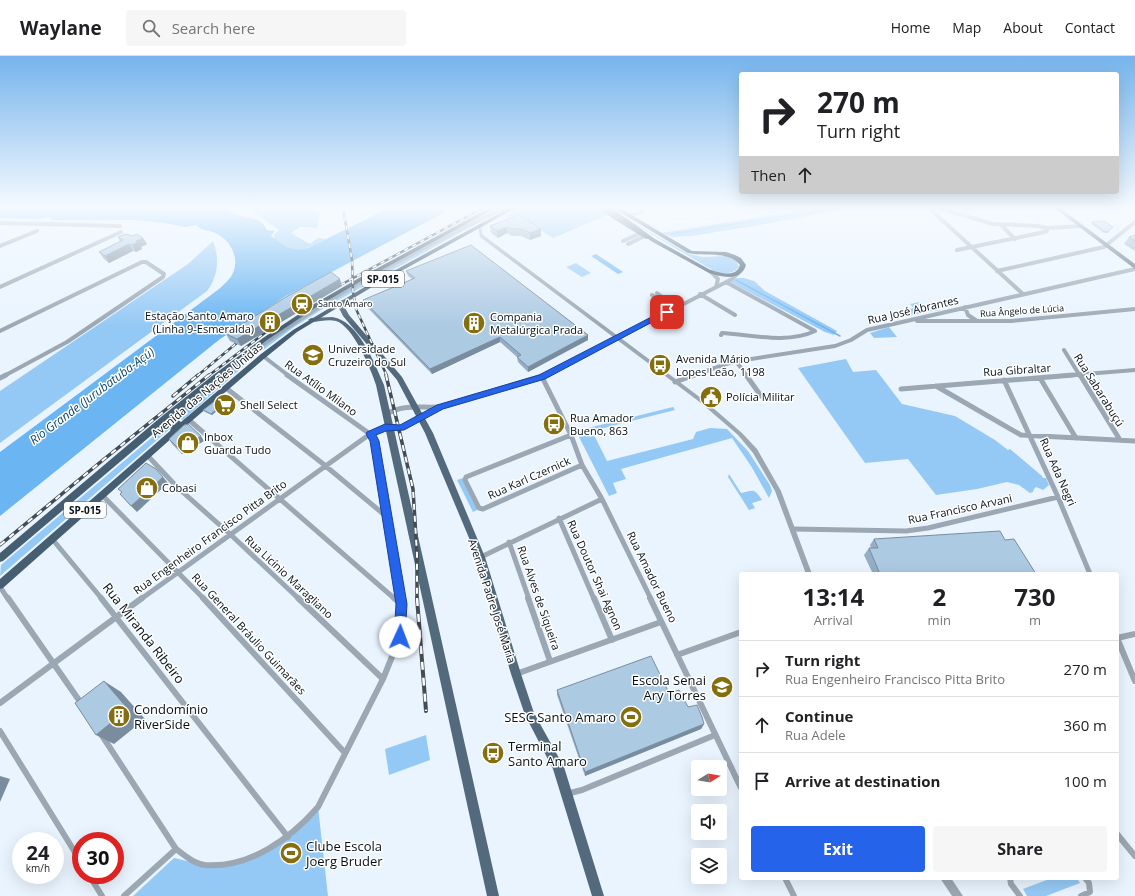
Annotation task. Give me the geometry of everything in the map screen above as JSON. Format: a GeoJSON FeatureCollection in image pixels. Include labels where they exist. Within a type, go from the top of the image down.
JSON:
{"type":"FeatureCollection","features":[{"type":"Feature","properties":{"kind":"highway","name":"Avenida das Nações Unidas"},"geometry":{"type":"LineString","coordinates":[[0,558],[241,356],[294,319],[361,279],[420,247]]}},
{"type":"Feature","properties":{"kind":"highway","name":"Avenida das Nações Unidas"},"geometry":{"type":"LineString","coordinates":[[0,586],[147,455],[263,356],[311,320],[442,247]]}},
{"type":"Feature","properties":{"kind":"highway"},"geometry":{"type":"LineString","coordinates":[[666,247],[711,272],[726,275],[737,274],[742,269],[743,265],[734,257],[725,254],[704,255],[693,253],[683,247]]}},
{"type":"Feature","properties":{"kind":"highway"},"geometry":{"type":"LineString","coordinates":[[167,419],[177,422],[177,426],[170,435]]}},
{"type":"Feature","properties":{"kind":"main road"},"geometry":{"type":"LineString","coordinates":[[1112,247],[1135,268]]}},
{"type":"Feature","properties":{"kind":"main road"},"geometry":{"type":"LineString","coordinates":[[1113,247],[1135,260]]}},
{"type":"Feature","properties":{"kind":"main road","name":"Avenida Padre José Maria"},"geometry":{"type":"LineString","coordinates":[[342,302],[342,308],[346,316],[400,379],[422,417],[480,557],[516,674],[530,714],[558,767],[598,896]]}},
{"type":"Feature","properties":{"kind":"main road"},"geometry":{"type":"LineString","coordinates":[[311,320],[335,319],[347,325],[374,367],[380,385],[493,896]]}},
{"type":"Feature","properties":{"kind":"main road"},"geometry":{"type":"LineString","coordinates":[[374,367],[379,362],[387,362]]}},
{"type":"Feature","properties":{"kind":"street"},"geometry":{"type":"LineString","coordinates":[[0,287],[88,247]]}},
{"type":"Feature","properties":{"kind":"street"},"geometry":{"type":"LineString","coordinates":[[0,564],[167,419],[244,358],[313,310],[427,247]]}},
{"type":"Feature","properties":{"kind":"street"},"geometry":{"type":"LineString","coordinates":[[496,247],[727,422],[750,445],[767,471],[778,492],[808,572]]}},
{"type":"Feature","properties":{"kind":"street"},"geometry":{"type":"LineString","coordinates":[[957,250],[971,247]]}},
{"type":"Feature","properties":{"kind":"street"},"geometry":{"type":"LineString","coordinates":[[972,247],[1023,294]]}},
{"type":"Feature","properties":{"kind":"street"},"geometry":{"type":"LineString","coordinates":[[997,271],[1095,247]]}},
{"type":"Feature","properties":{"kind":"street"},"geometry":{"type":"LineString","coordinates":[[0,331],[142,262],[146,262],[164,274],[163,278],[67,342],[0,378]]}},
{"type":"Feature","properties":{"kind":"street","name":"Rua José Abrantes"},"geometry":{"type":"LineString","coordinates":[[675,382],[736,361],[835,346],[851,340],[867,330],[1135,268]]}},
{"type":"Feature","properties":{"kind":"street"},"geometry":{"type":"LineString","coordinates":[[711,272],[718,279],[716,286]]}},
{"type":"Feature","properties":{"kind":"street","name":"Rua Engenheiro Francisco Pitta Brito"},"geometry":{"type":"LineString","coordinates":[[0,703],[52,663],[370,434],[382,428],[401,428],[440,407],[542,377],[700,294],[732,279],[737,274]]}},
{"type":"Feature","properties":{"kind":"street"},"geometry":{"type":"LineString","coordinates":[[721,335],[722,333],[780,338],[794,337],[815,331],[813,328],[726,282]]}},
{"type":"Feature","properties":{"kind":"street"},"geometry":{"type":"LineString","coordinates":[[657,293],[674,308]]}},
{"type":"Feature","properties":{"kind":"street"},"geometry":{"type":"LineString","coordinates":[[700,294],[735,315]]}},
{"type":"Feature","properties":{"kind":"street"},"geometry":{"type":"LineString","coordinates":[[652,295],[674,308]]}},
{"type":"Feature","properties":{"kind":"street"},"geometry":{"type":"LineString","coordinates":[[965,307],[968,316],[980,322]]}},
{"type":"Feature","properties":{"kind":"street","name":"Rua Ângelo de Lúcia"},"geometry":{"type":"LineString","coordinates":[[909,320],[980,322],[1025,320],[1135,309]]}},
{"type":"Feature","properties":{"kind":"street"},"geometry":{"type":"LineString","coordinates":[[931,315],[936,321]]}},
{"type":"Feature","properties":{"kind":"street","name":"Rua Sabarabuçú"},"geometry":{"type":"LineString","coordinates":[[1064,350],[1120,440]]}},
{"type":"Feature","properties":{"kind":"street","name":"Rua Atílio Milano"},"geometry":{"type":"LineString","coordinates":[[263,356],[265,359],[370,434]]}},
{"type":"Feature","properties":{"kind":"street"},"geometry":{"type":"LineString","coordinates":[[736,361],[761,396]]}},
{"type":"Feature","properties":{"kind":"street","name":"Rua Gibraltar"},"geometry":{"type":"LineString","coordinates":[[901,389],[1135,370]]}},
{"type":"Feature","properties":{"kind":"street","name":"Rua Amador Bueno"},"geometry":{"type":"LineString","coordinates":[[542,377],[571,435],[582,465],[602,499],[739,784]]}},
{"type":"Feature","properties":{"kind":"street"},"geometry":{"type":"LineString","coordinates":[[1040,378],[1076,438]]}},
{"type":"Feature","properties":{"kind":"street","name":"Rua Ada Negri"},"geometry":{"type":"LineString","coordinates":[[1004,380],[1031,436],[1089,572]]}},
{"type":"Feature","properties":{"kind":"street"},"geometry":{"type":"LineString","coordinates":[[936,386],[1015,432],[1031,436],[1135,441]]}},
{"type":"Feature","properties":{"kind":"street"},"geometry":{"type":"LineString","coordinates":[[226,388],[326,466],[387,517]]}},
{"type":"Feature","properties":{"kind":"street","name":"Rua Engenheiro Francisco Pitta Brito"},"geometry":{"type":"LineString","coordinates":[[387,414],[395,408],[440,407]]}},
{"type":"Feature","properties":{"kind":"street"},"geometry":{"type":"LineString","coordinates":[[189,420],[401,604]]}},
{"type":"Feature","properties":{"kind":"street"},"geometry":{"type":"LineString","coordinates":[[98,729],[176,849],[187,858],[204,865],[240,862],[288,837],[303,824],[318,807],[383,679],[400,637],[401,604],[375,441],[370,434]]}},
{"type":"Feature","properties":{"kind":"street","name":"Rua Karl Czernick"},"geometry":{"type":"LineString","coordinates":[[571,435],[466,477],[465,480],[479,508],[483,509],[582,465]]}},
{"type":"Feature","properties":{"kind":"street","name":"Rua Licínio Maragliano"},"geometry":{"type":"LineString","coordinates":[[147,455],[177,487],[231,535],[383,679]]}},
{"type":"Feature","properties":{"kind":"street","name":"Rua General Bráulio Guimarães"},"geometry":{"type":"LineString","coordinates":[[102,495],[179,572],[345,753]]}},
{"type":"Feature","properties":{"kind":"street","name":"Rua Francisco Arvani"},"geometry":{"type":"LineString","coordinates":[[793,529],[906,531],[928,528],[1058,497]]}},
{"type":"Feature","properties":{"kind":"street"},"geometry":{"type":"LineString","coordinates":[[480,557],[508,542],[602,499]]}},
{"type":"Feature","properties":{"kind":"street","name":"Rua Doutor Shai Agnon"},"geometry":{"type":"LineString","coordinates":[[559,518],[612,640]]}},
{"type":"Feature","properties":{"kind":"street","name":"Rua Miranda Ribeiro"},"geometry":{"type":"LineString","coordinates":[[53,540],[117,617],[288,837]]}},
{"type":"Feature","properties":{"kind":"street","name":"Rua Alves de Siqueira"},"geometry":{"type":"LineString","coordinates":[[508,542],[550,661]]}},
{"type":"Feature","properties":{"kind":"street"},"geometry":{"type":"LineString","coordinates":[[0,586],[86,710]]}},
{"type":"Feature","properties":{"kind":"street"},"geometry":{"type":"LineString","coordinates":[[516,674],[661,622]]}},
{"type":"Feature","properties":{"kind":"street"},"geometry":{"type":"LineString","coordinates":[[677,655],[739,633]]}},
{"type":"Feature","properties":{"kind":"street"},"geometry":{"type":"LineString","coordinates":[[1119,638],[1135,634]]}},
{"type":"Feature","properties":{"kind":"street"},"geometry":{"type":"LineString","coordinates":[[1119,643],[1135,681]]}},
{"type":"Feature","properties":{"kind":"street"},"geometry":{"type":"LineString","coordinates":[[0,731],[72,847]]}},
{"type":"Feature","properties":{"kind":"street"},"geometry":{"type":"LineString","coordinates":[[566,794],[582,790],[715,735]]}},
{"type":"Feature","properties":{"kind":"street"},"geometry":{"type":"LineString","coordinates":[[1119,837],[1135,856]]}},
{"type":"Feature","properties":{"kind":"street"},"geometry":{"type":"LineString","coordinates":[[124,896],[176,849]]}},
{"type":"Feature","properties":{"kind":"street"},"geometry":{"type":"LineString","coordinates":[[786,880],[794,896]]}},
{"type":"Feature","properties":{"kind":"street"},"geometry":{"type":"LineString","coordinates":[[946,880],[958,896]]}},
{"type":"Feature","properties":{"kind":"street"},"geometry":{"type":"LineString","coordinates":[[1010,880],[1011,884],[1020,896]]}},
{"type":"Feature","properties":{"kind":"street"},"geometry":{"type":"LineString","coordinates":[[1081,896],[1090,892],[1089,883],[1087,880]]}},
{"type":"Feature","properties":{"kind":"street"},"geometry":{"type":"LineString","coordinates":[[95,884],[102,896]]}},
{"type":"Feature","properties":{"kind":"shaded area"},"geometry":{"type":"Polygon","coordinates":[[[206,247],[215,247],[217,254],[216,274],[207,291],[0,443],[0,391],[188,264],[206,247]]]}},
{"type":"Feature","properties":{"kind":"shaded area"},"geometry":{"type":"Polygon","coordinates":[[[290,247],[307,247],[300,250],[290,247]]]}},
{"type":"Feature","properties":{"kind":"shaded area"},"geometry":{"type":"Polygon","coordinates":[[[429,247],[434,247],[324,308],[294,327],[255,356],[183,420],[175,417],[209,387],[297,321],[366,280],[369,280],[367,279],[429,247]]]}},
{"type":"Feature","properties":{"kind":"shaded area"},"geometry":{"type":"Polygon","coordinates":[[[674,247],[677,247],[689,254],[703,257],[727,256],[736,261],[739,267],[730,273],[714,271],[674,247]]]}},
{"type":"Feature","properties":{"kind":"shaded area"},"geometry":{"type":"Polygon","coordinates":[[[576,263],[591,273],[582,277],[566,267],[576,263]]]}},
{"type":"Feature","properties":{"kind":"shaded area"},"geometry":{"type":"Polygon","coordinates":[[[737,278],[744,278],[754,281],[765,291],[837,331],[834,335],[825,332],[730,282],[737,278]]]}},
{"type":"Feature","properties":{"kind":"shaded area"},"geometry":{"type":"Polygon","coordinates":[[[920,302],[928,307],[941,310],[909,316],[905,310],[914,308],[910,304],[920,302]]]}},
{"type":"Feature","properties":{"kind":"shaded area"},"geometry":{"type":"Polygon","coordinates":[[[889,327],[897,337],[874,338],[870,333],[889,327]]]}},
{"type":"Feature","properties":{"kind":"shaded area"},"geometry":{"type":"Polygon","coordinates":[[[846,359],[853,372],[876,370],[902,404],[955,416],[995,440],[1008,450],[1010,449],[1043,478],[1046,478],[1049,485],[1043,490],[1036,487],[1033,492],[1030,493],[1019,485],[1007,482],[977,489],[936,495],[908,459],[865,463],[798,368],[846,359]]]}},
{"type":"Feature","properties":{"kind":"shaded area"},"geometry":{"type":"Polygon","coordinates":[[[673,407],[675,410],[592,431],[607,461],[693,439],[696,432],[710,428],[727,429],[748,451],[770,485],[772,491],[769,498],[751,466],[732,438],[621,469],[626,479],[613,483],[617,493],[609,496],[576,431],[673,407]]]}},
{"type":"Feature","properties":{"kind":"shaded area"},"geometry":{"type":"Polygon","coordinates":[[[169,423],[174,423],[172,427],[0,576],[1,565],[169,423]]]}},
{"type":"Feature","properties":{"kind":"shaded area"},"geometry":{"type":"Polygon","coordinates":[[[729,474],[741,493],[753,491],[759,496],[762,500],[752,503],[755,508],[749,510],[728,477],[729,474]]]}},
{"type":"Feature","properties":{"kind":"shaded area"},"geometry":{"type":"Polygon","coordinates":[[[463,478],[479,509],[473,512],[457,480],[463,478]]]}},
{"type":"Feature","properties":{"kind":"shaded area"},"geometry":{"type":"Polygon","coordinates":[[[426,735],[430,760],[389,775],[385,749],[426,735]]]}},
{"type":"Feature","properties":{"kind":"shaded area","name":"Clube Escola Joerg Bruder"},"geometry":{"type":"Polygon","coordinates":[[[318,807],[328,896],[133,896],[174,858],[200,864],[222,864],[253,856],[280,839],[318,807]]]}},
{"type":"Feature","properties":{"kind":"shaded area"},"geometry":{"type":"Polygon","coordinates":[[[1047,880],[1078,880],[1080,883],[1046,896],[1027,896],[1023,889],[1047,880]]]}},
{"type":"Feature","properties":{"kind":"water","name":"Rio Grande (Jurubatuba-Açú)"},"geometry":{"type":"Polygon","coordinates":[[[231,247],[288,247],[292,249],[302,249],[310,247],[379,247],[286,296],[220,339],[0,516],[0,452],[219,289],[230,278],[233,272],[235,259],[231,247]]]}},
{"type":"Feature","properties":{"kind":"water"},"geometry":{"type":"Polygon","coordinates":[[[596,254],[623,272],[618,274],[591,256],[596,254]]]}},
{"type":"Feature","properties":{"kind":"building"},"geometry":{"type":"Polygon","coordinates":[[[109,247],[123,247],[105,256],[99,252],[109,247]]]}},
{"type":"Feature","properties":{"kind":"building","name":"Compania Metalúrgica Prada"},"geometry":{"type":"Polygon","coordinates":[[[466,247],[474,247],[588,335],[528,367],[517,357],[521,355],[500,337],[430,369],[363,300],[415,278],[406,271],[466,247]]]}},
{"type":"Feature","properties":{"kind":"building"},"geometry":{"type":"Polygon","coordinates":[[[331,272],[340,279],[237,339],[226,334],[286,297],[331,272]]]}},
{"type":"Feature","properties":{"kind":"building"},"geometry":{"type":"Polygon","coordinates":[[[225,396],[230,398],[211,414],[203,410],[219,398],[221,399],[225,396]]]}},
{"type":"Feature","properties":{"kind":"building","name":"Inbox Guarda Tudo"},"geometry":{"type":"Polygon","coordinates":[[[188,424],[201,436],[179,449],[169,439],[184,425],[188,424]]]}},
{"type":"Feature","properties":{"kind":"building"},"geometry":{"type":"Polygon","coordinates":[[[146,463],[156,469],[163,477],[131,506],[120,494],[122,492],[118,489],[146,463]]]}},
{"type":"Feature","properties":{"kind":"building"},"geometry":{"type":"Polygon","coordinates":[[[1000,531],[1005,540],[1014,539],[1035,572],[879,572],[869,548],[878,548],[874,539],[1000,531]]]}},
{"type":"Feature","properties":{"kind":"building","name":"SESC Santo Amaro"},"geometry":{"type":"Polygon","coordinates":[[[651,656],[669,693],[679,690],[688,707],[697,705],[704,724],[585,772],[557,690],[651,656]]]}},
{"type":"Feature","properties":{"kind":"building"},"geometry":{"type":"Polygon","coordinates":[[[104,681],[128,709],[96,735],[75,703],[104,681]]]}},
{"type":"Feature","properties":{"kind":"waterway"},"geometry":{"type":"LineString","coordinates":[[736,280],[840,336]]}},
{"type":"Feature","properties":{"kind":"railway"},"geometry":{"type":"LineString","coordinates":[[350,247],[353,278]]}},
{"type":"Feature","properties":{"kind":"railway"},"geometry":{"type":"LineString","coordinates":[[353,278],[410,247]]}},
{"type":"Feature","properties":{"kind":"railway"},"geometry":{"type":"LineString","coordinates":[[333,289],[353,278]]}},
{"type":"Feature","properties":{"kind":"railway"},"geometry":{"type":"LineString","coordinates":[[353,278],[356,309],[387,376]]}},
{"type":"Feature","properties":{"kind":"railway"},"geometry":{"type":"LineString","coordinates":[[208,376],[278,323]]}},
{"type":"Feature","properties":{"kind":"railway"},"geometry":{"type":"LineString","coordinates":[[197,376],[244,337]]}},
{"type":"Feature","properties":{"kind":"railway"},"geometry":{"type":"LineString","coordinates":[[173,396],[198,375]]}},
{"type":"Feature","properties":{"kind":"railway"},"geometry":{"type":"LineString","coordinates":[[0,545],[209,375]]}},
{"type":"Feature","properties":{"kind":"railway"},"geometry":{"type":"LineString","coordinates":[[386,375],[413,489],[417,554],[417,598]]}},
{"type":"Feature","properties":{"kind":"railway"},"geometry":{"type":"LineString","coordinates":[[417,598],[426,711]]}},
{"type":"Feature","properties":{"kind":"place","name":"Santo Amaro"},"geometry":{"type":"Point","coordinates":[302,304]}},
{"type":"Feature","properties":{"kind":"place","name":"Estação Santo Amaro (Linha 9-Esmeralda)"},"geometry":{"type":"Point","coordinates":[270,322]}},
{"type":"Feature","properties":{"kind":"place","name":"Compania Metalúrgica Prada"},"geometry":{"type":"Point","coordinates":[474,323]}},
{"type":"Feature","properties":{"kind":"place","name":"Universidade Cruzeiro do Sul"},"geometry":{"type":"Point","coordinates":[313,355]}},
{"type":"Feature","properties":{"kind":"place","name":"Avenida Mário Lopes Leão, 1198"},"geometry":{"type":"Point","coordinates":[660,365]}},
{"type":"Feature","properties":{"kind":"place","name":"Polícia Militar"},"geometry":{"type":"Point","coordinates":[711,397]}},
{"type":"Feature","properties":{"kind":"place","name":"Shell Select"},"geometry":{"type":"Point","coordinates":[225,405]}},
{"type":"Feature","properties":{"kind":"place","name":"Rua Amador Bueno, 863"},"geometry":{"type":"Point","coordinates":[554,424]}},
{"type":"Feature","properties":{"kind":"place","name":"Inbox Guarda Tudo"},"geometry":{"type":"Point","coordinates":[188,443]}},
{"type":"Feature","properties":{"kind":"place","name":"Cobasi"},"geometry":{"type":"Point","coordinates":[147,488]}},
{"type":"Feature","properties":{"kind":"place","name":"Escola Senai Ary Torres"},"geometry":{"type":"Point","coordinates":[722,687]}},
{"type":"Feature","properties":{"kind":"place","name":"Condomínio RiverSide"},"geometry":{"type":"Point","coordinates":[119,716]}},
{"type":"Feature","properties":{"kind":"place","name":"SESC Santo Amaro"},"geometry":{"type":"Point","coordinates":[631,717]}},
{"type":"Feature","properties":{"kind":"place","name":"Terminal Santo Amaro"},"geometry":{"type":"Point","coordinates":[493,753]}},
{"type":"Feature","properties":{"kind":"place","name":"Clube Escola Joerg Bruder"},"geometry":{"type":"Point","coordinates":[291,853]}},
{"type":"Feature","properties":{"kind":"route"},"geometry":{"type":"LineString","coordinates":[[400,637],[401,604],[375,441],[370,434],[385,427],[401,428],[410,425],[440,407],[542,377],[667,312]]}}]}
